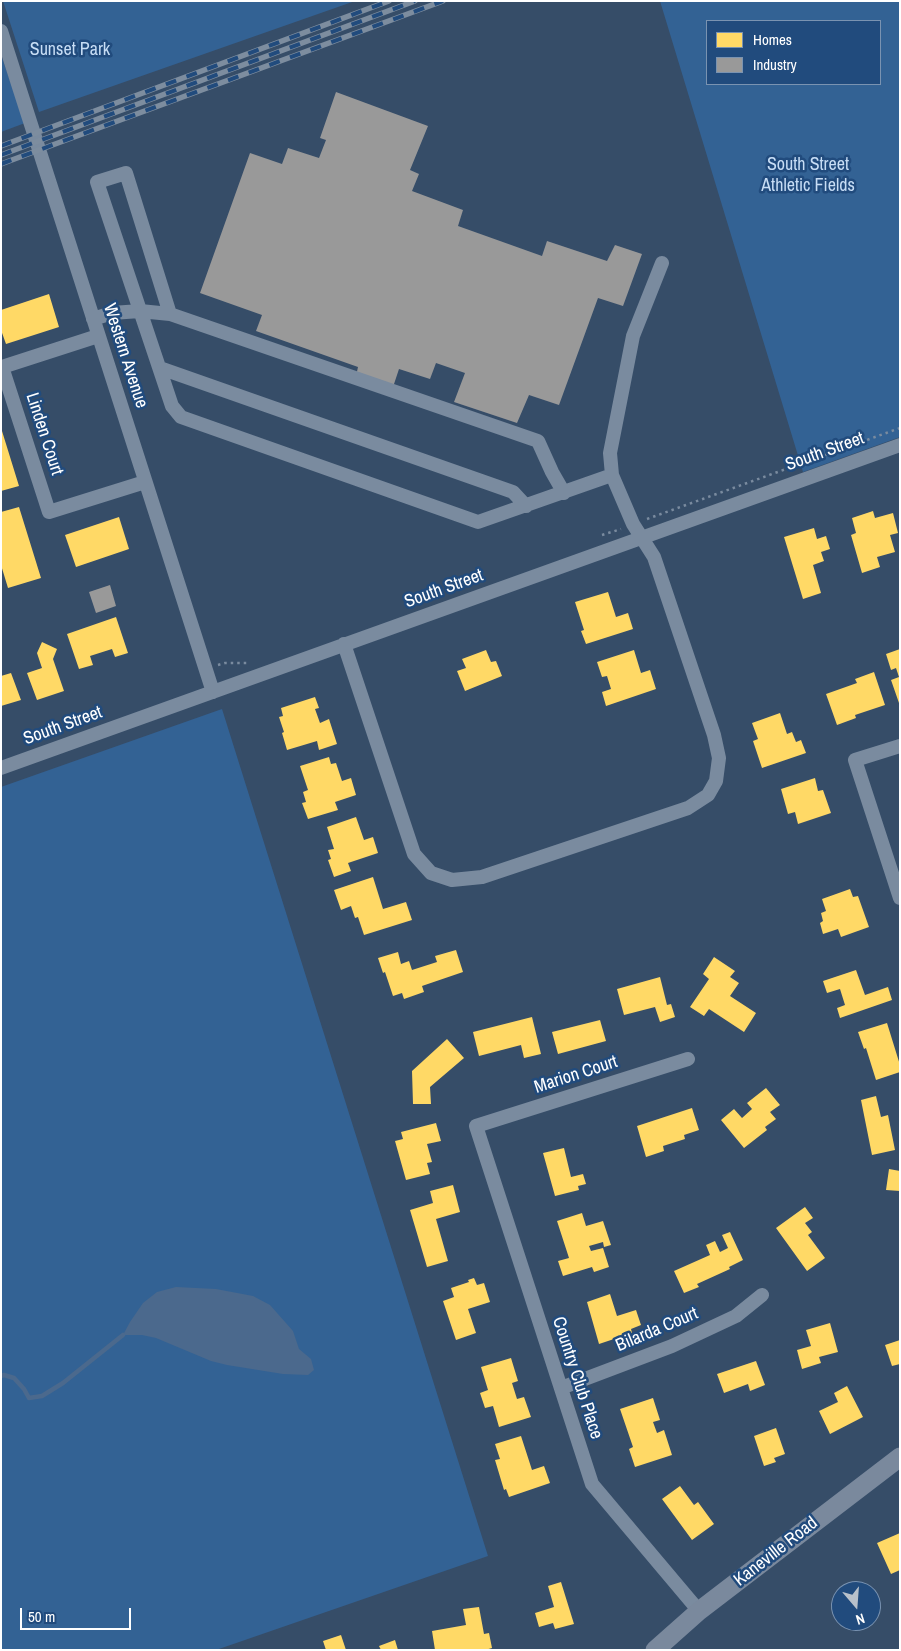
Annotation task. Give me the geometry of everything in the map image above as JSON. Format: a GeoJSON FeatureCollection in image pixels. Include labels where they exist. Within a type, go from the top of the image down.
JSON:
{"type":"FeatureCollection","features":[{"type":"Feature","properties":{"kind":"main road","name":"Kaneville Road"},"geometry":{"type":"LineString","coordinates":[[655,1650],[699,1611],[900,1457]]}},
{"type":"Feature","properties":{"kind":"street","name":"Western Avenue"},"geometry":{"type":"LineString","coordinates":[[1,31],[213,692]]}},
{"type":"Feature","properties":{"kind":"street"},"geometry":{"type":"LineString","coordinates":[[170,314],[126,173],[97,182],[172,406],[180,417],[478,522],[612,476]]}},
{"type":"Feature","properties":{"kind":"street"},"geometry":{"type":"LineString","coordinates":[[344,644],[414,854],[431,873],[452,880],[482,877],[688,808],[708,795],[716,781],[719,758],[714,736],[654,557],[633,524],[612,476],[610,453],[633,336],[662,263]]}},
{"type":"Feature","properties":{"kind":"street"},"geometry":{"type":"LineString","coordinates":[[93,319],[112,313],[140,311],[170,314],[538,441],[552,472],[564,492]]}},
{"type":"Feature","properties":{"kind":"street","name":"Linden Court"},"geometry":{"type":"LineString","coordinates":[[98,336],[2,366],[43,494],[49,512],[145,482]]}},
{"type":"Feature","properties":{"kind":"street"},"geometry":{"type":"LineString","coordinates":[[160,368],[513,492],[526,506]]}},
{"type":"Feature","properties":{"kind":"street","name":"South Street"},"geometry":{"type":"LineString","coordinates":[[1,768],[900,445]]}},
{"type":"Feature","properties":{"kind":"street"},"geometry":{"type":"LineString","coordinates":[[900,746],[855,760],[900,898]]}},
{"type":"Feature","properties":{"kind":"street","name":"Marion Court"},"geometry":{"type":"LineString","coordinates":[[476,1126],[688,1059]]}},
{"type":"Feature","properties":{"kind":"street","name":"Country Club Place"},"geometry":{"type":"LineString","coordinates":[[476,1126],[592,1484],[699,1611]]}},
{"type":"Feature","properties":{"kind":"street","name":"Bilarda Court"},"geometry":{"type":"LineString","coordinates":[[561,1388],[672,1346],[736,1316],[762,1296]]}},
{"type":"Feature","properties":{"kind":"green space","name":"Sunset Park"},"geometry":{"type":"Polygon","coordinates":[[[3,1],[355,1],[39,112],[3,1]]]}},
{"type":"Feature","properties":{"kind":"green space","name":"South Street Athletic Fields"},"geometry":{"type":"Polygon","coordinates":[[[660,1],[900,1],[900,437],[803,472],[660,1]]]}},
{"type":"Feature","properties":{"kind":"green space"},"geometry":{"type":"Polygon","coordinates":[[[1,55],[25,123],[1,132],[1,55]]]}},
{"type":"Feature","properties":{"kind":"green space"},"geometry":{"type":"Polygon","coordinates":[[[222,709],[488,1556],[216,1650],[1,1650],[1,787],[222,709]]]}},
{"type":"Feature","properties":{"kind":"shaded area"},"geometry":{"type":"Polygon","coordinates":[[[176,1287],[216,1289],[253,1296],[270,1305],[293,1331],[299,1349],[311,1359],[314,1370],[308,1375],[283,1374],[227,1365],[211,1361],[156,1338],[142,1335],[123,1335],[143,1303],[157,1292],[176,1287]]]}},
{"type":"Feature","properties":{"kind":"building: Homes"},"geometry":{"type":"Polygon","coordinates":[[[49,294],[59,327],[6,344],[1,330],[1,310],[49,294]]]}},
{"type":"Feature","properties":{"kind":"building: Homes"},"geometry":{"type":"Polygon","coordinates":[[[1,432],[19,486],[1,491],[1,432]]]}},
{"type":"Feature","properties":{"kind":"building: Homes"},"geometry":{"type":"Polygon","coordinates":[[[19,507],[41,578],[8,588],[1,565],[1,512],[19,507]]]}},
{"type":"Feature","properties":{"kind":"building: Homes"},"geometry":{"type":"Polygon","coordinates":[[[873,511],[875,518],[893,513],[898,533],[890,535],[895,552],[877,557],[880,567],[862,573],[851,535],[856,533],[852,518],[873,511]]]}},
{"type":"Feature","properties":{"kind":"building: Homes"},"geometry":{"type":"Polygon","coordinates":[[[119,517],[129,549],[76,567],[65,535],[119,517]]]}},
{"type":"Feature","properties":{"kind":"building: Homes"},"geometry":{"type":"Polygon","coordinates":[[[814,528],[817,539],[826,536],[830,549],[821,552],[824,561],[813,565],[821,593],[803,599],[784,537],[814,528]]]}},
{"type":"Feature","properties":{"kind":"building: Homes"},"geometry":{"type":"Polygon","coordinates":[[[608,592],[616,617],[628,613],[633,629],[586,644],[581,631],[584,630],[575,602],[608,592]]]}},
{"type":"Feature","properties":{"kind":"building: Homes"},"geometry":{"type":"Polygon","coordinates":[[[116,617],[128,653],[115,657],[112,649],[90,656],[93,665],[79,669],[67,634],[116,617]]]}},
{"type":"Feature","properties":{"kind":"building: Homes"},"geometry":{"type":"Polygon","coordinates":[[[42,642],[57,649],[53,659],[64,691],[37,700],[27,673],[42,668],[37,653],[42,642]]]}},
{"type":"Feature","properties":{"kind":"building: Homes"},"geometry":{"type":"Polygon","coordinates":[[[900,649],[899,703],[891,680],[899,677],[896,668],[891,670],[886,654],[900,649]]]}},
{"type":"Feature","properties":{"kind":"building: Homes"},"geometry":{"type":"Polygon","coordinates":[[[486,650],[491,662],[496,661],[502,676],[465,691],[457,671],[466,668],[462,659],[486,650]]]}},
{"type":"Feature","properties":{"kind":"building: Homes"},"geometry":{"type":"Polygon","coordinates":[[[634,650],[641,673],[650,670],[656,689],[606,706],[602,692],[611,689],[607,676],[602,677],[597,662],[634,650]]]}},
{"type":"Feature","properties":{"kind":"building: Homes"},"geometry":{"type":"Polygon","coordinates":[[[874,672],[885,705],[855,715],[856,718],[837,725],[826,694],[857,683],[855,679],[874,672]]]}},
{"type":"Feature","properties":{"kind":"building: Homes"},"geometry":{"type":"Polygon","coordinates":[[[11,673],[21,700],[1,706],[1,676],[11,673]]]}},
{"type":"Feature","properties":{"kind":"building: Homes"},"geometry":{"type":"Polygon","coordinates":[[[315,697],[319,708],[315,709],[320,723],[329,719],[337,744],[319,750],[317,741],[287,750],[279,717],[283,716],[281,708],[315,697]]]}},
{"type":"Feature","properties":{"kind":"building: Homes"},"geometry":{"type":"Polygon","coordinates":[[[780,713],[787,734],[792,732],[796,742],[801,740],[806,753],[762,768],[753,741],[758,739],[752,723],[780,713]]]}},
{"type":"Feature","properties":{"kind":"building: Homes"},"geometry":{"type":"Polygon","coordinates":[[[329,757],[331,764],[336,763],[342,781],[351,778],[356,795],[335,802],[338,810],[308,819],[302,803],[306,802],[303,792],[308,790],[300,766],[329,757]]]}},
{"type":"Feature","properties":{"kind":"building: Homes"},"geometry":{"type":"Polygon","coordinates":[[[815,778],[818,791],[823,790],[831,813],[798,824],[795,812],[788,814],[781,789],[815,778]]]}},
{"type":"Feature","properties":{"kind":"building: Homes"},"geometry":{"type":"Polygon","coordinates":[[[356,817],[364,840],[373,837],[378,853],[348,863],[351,871],[334,877],[328,860],[331,859],[328,850],[334,849],[327,827],[356,817]]]}},
{"type":"Feature","properties":{"kind":"building: Homes"},"geometry":{"type":"Polygon","coordinates":[[[373,877],[383,909],[406,902],[412,920],[364,935],[358,917],[355,918],[351,906],[341,910],[334,890],[373,877]]]}},
{"type":"Feature","properties":{"kind":"building: Homes"},"geometry":{"type":"Polygon","coordinates":[[[850,889],[853,897],[858,896],[869,927],[841,937],[838,929],[823,934],[820,923],[823,921],[821,913],[826,911],[822,899],[850,889]]]}},
{"type":"Feature","properties":{"kind":"building: Homes"},"geometry":{"type":"Polygon","coordinates":[[[456,950],[463,972],[422,986],[424,992],[404,999],[402,993],[393,996],[378,958],[398,952],[401,964],[409,961],[412,970],[437,962],[435,956],[456,950]]]}},
{"type":"Feature","properties":{"kind":"building: Homes"},"geometry":{"type":"Polygon","coordinates":[[[714,957],[735,971],[730,977],[739,983],[730,996],[756,1013],[744,1032],[709,1009],[704,1016],[690,1007],[709,979],[703,974],[714,957]]]}},
{"type":"Feature","properties":{"kind":"building: Homes"},"geometry":{"type":"Polygon","coordinates":[[[856,970],[865,995],[888,987],[892,1000],[840,1018],[837,1008],[845,1005],[840,989],[827,993],[823,981],[856,970]]]}},
{"type":"Feature","properties":{"kind":"building: Homes"},"geometry":{"type":"Polygon","coordinates":[[[660,977],[667,1005],[671,1004],[675,1017],[660,1022],[655,1007],[624,1015],[617,989],[660,977]]]}},
{"type":"Feature","properties":{"kind":"building: Homes"},"geometry":{"type":"Polygon","coordinates":[[[532,1017],[541,1054],[524,1058],[521,1045],[479,1056],[473,1032],[532,1017]]]}},
{"type":"Feature","properties":{"kind":"building: Homes"},"geometry":{"type":"Polygon","coordinates":[[[600,1020],[606,1041],[558,1054],[552,1032],[600,1020]]]}},
{"type":"Feature","properties":{"kind":"building: Homes"},"geometry":{"type":"Polygon","coordinates":[[[887,1023],[900,1065],[900,1072],[876,1080],[866,1048],[864,1049],[858,1032],[887,1023]]]}},
{"type":"Feature","properties":{"kind":"building: Homes"},"geometry":{"type":"Polygon","coordinates":[[[447,1039],[464,1058],[430,1087],[431,1104],[413,1104],[412,1071],[447,1039]]]}},
{"type":"Feature","properties":{"kind":"building: Homes"},"geometry":{"type":"Polygon","coordinates":[[[766,1088],[780,1105],[770,1112],[776,1119],[765,1127],[767,1130],[744,1148],[721,1120],[734,1109],[742,1118],[752,1109],[747,1103],[766,1088]]]}},
{"type":"Feature","properties":{"kind":"building: Homes"},"geometry":{"type":"Polygon","coordinates":[[[876,1096],[881,1117],[888,1115],[895,1150],[872,1155],[861,1100],[876,1096]]]}},
{"type":"Feature","properties":{"kind":"building: Homes"},"geometry":{"type":"Polygon","coordinates":[[[692,1108],[699,1130],[684,1135],[685,1139],[663,1146],[664,1151],[646,1157],[637,1126],[692,1108]]]}},
{"type":"Feature","properties":{"kind":"building: Homes"},"geometry":{"type":"Polygon","coordinates":[[[436,1123],[441,1141],[427,1144],[432,1162],[427,1163],[430,1174],[406,1180],[395,1141],[403,1139],[401,1132],[436,1123]]]}},
{"type":"Feature","properties":{"kind":"building: Homes"},"geometry":{"type":"Polygon","coordinates":[[[564,1148],[571,1177],[583,1174],[586,1184],[578,1186],[579,1190],[555,1196],[543,1153],[564,1148]]]}},
{"type":"Feature","properties":{"kind":"building: Homes"},"geometry":{"type":"Polygon","coordinates":[[[889,1169],[900,1171],[900,1191],[886,1190],[889,1169]]]}},
{"type":"Feature","properties":{"kind":"building: Homes"},"geometry":{"type":"Polygon","coordinates":[[[453,1185],[460,1212],[436,1219],[448,1261],[427,1267],[410,1210],[433,1203],[430,1191],[453,1185]]]}},
{"type":"Feature","properties":{"kind":"building: Homes"},"geometry":{"type":"Polygon","coordinates":[[[805,1207],[813,1218],[805,1223],[812,1232],[808,1235],[825,1258],[807,1271],[776,1228],[805,1207]]]}},
{"type":"Feature","properties":{"kind":"building: Homes"},"geometry":{"type":"Polygon","coordinates":[[[582,1213],[586,1226],[603,1221],[611,1245],[604,1247],[603,1242],[589,1246],[591,1251],[603,1248],[609,1267],[594,1272],[592,1267],[563,1276],[558,1261],[569,1258],[557,1221],[582,1213]]]}},
{"type":"Feature","properties":{"kind":"building: Homes"},"geometry":{"type":"Polygon","coordinates":[[[730,1232],[743,1260],[729,1267],[730,1269],[697,1284],[699,1287],[684,1293],[674,1271],[710,1255],[706,1245],[715,1241],[720,1252],[728,1248],[722,1235],[730,1232]]]}},
{"type":"Feature","properties":{"kind":"building: Homes"},"geometry":{"type":"Polygon","coordinates":[[[474,1278],[477,1285],[484,1283],[490,1302],[468,1309],[476,1333],[456,1340],[443,1301],[454,1297],[451,1288],[469,1282],[468,1280],[474,1278]]]}},
{"type":"Feature","properties":{"kind":"building: Homes"},"geometry":{"type":"Polygon","coordinates":[[[610,1294],[617,1316],[636,1310],[641,1325],[631,1329],[632,1333],[599,1344],[587,1302],[610,1294]]]}},
{"type":"Feature","properties":{"kind":"building: Homes"},"geometry":{"type":"Polygon","coordinates":[[[830,1323],[838,1352],[819,1357],[821,1363],[802,1369],[797,1350],[811,1346],[806,1330],[830,1323]]]}},
{"type":"Feature","properties":{"kind":"building: Homes"},"geometry":{"type":"Polygon","coordinates":[[[900,1340],[900,1364],[892,1366],[885,1345],[900,1340]]]}},
{"type":"Feature","properties":{"kind":"building: Homes"},"geometry":{"type":"Polygon","coordinates":[[[511,1358],[518,1381],[512,1383],[517,1399],[524,1397],[531,1417],[499,1427],[493,1406],[485,1408],[480,1393],[488,1390],[481,1367],[511,1358]]]}},
{"type":"Feature","properties":{"kind":"building: Homes"},"geometry":{"type":"Polygon","coordinates":[[[756,1361],[765,1385],[750,1391],[748,1384],[724,1393],[717,1374],[756,1361]]]}},
{"type":"Feature","properties":{"kind":"building: Homes"},"geometry":{"type":"Polygon","coordinates":[[[847,1386],[863,1417],[830,1434],[819,1411],[838,1402],[834,1393],[847,1386]]]}},
{"type":"Feature","properties":{"kind":"building: Homes"},"geometry":{"type":"Polygon","coordinates":[[[653,1398],[660,1420],[653,1422],[657,1433],[664,1430],[672,1455],[635,1467],[629,1449],[633,1447],[620,1409],[653,1398]]]}},
{"type":"Feature","properties":{"kind":"building: Homes"},"geometry":{"type":"Polygon","coordinates":[[[776,1428],[785,1454],[774,1458],[776,1462],[764,1466],[754,1436],[776,1428]]]}},
{"type":"Feature","properties":{"kind":"building: Homes"},"geometry":{"type":"Polygon","coordinates":[[[521,1436],[532,1470],[544,1466],[550,1483],[509,1497],[506,1489],[504,1490],[495,1460],[500,1459],[495,1444],[521,1436]]]}},
{"type":"Feature","properties":{"kind":"building: Homes"},"geometry":{"type":"Polygon","coordinates":[[[680,1486],[694,1505],[698,1502],[714,1524],[692,1540],[662,1499],[680,1486]]]}},
{"type":"Feature","properties":{"kind":"building: Homes"},"geometry":{"type":"Polygon","coordinates":[[[900,1533],[900,1570],[891,1574],[877,1543],[900,1533]]]}},
{"type":"Feature","properties":{"kind":"building: Homes"},"geometry":{"type":"Polygon","coordinates":[[[561,1582],[574,1624],[555,1629],[553,1623],[539,1627],[535,1613],[554,1607],[548,1586],[561,1582]]]}},
{"type":"Feature","properties":{"kind":"building: Homes"},"geometry":{"type":"Polygon","coordinates":[[[479,1607],[484,1634],[489,1633],[492,1648],[485,1650],[435,1650],[432,1631],[466,1625],[463,1609],[479,1607]]]}},
{"type":"Feature","properties":{"kind":"building: Homes"},"geometry":{"type":"Polygon","coordinates":[[[341,1635],[346,1650],[326,1650],[323,1641],[341,1635]]]}},
{"type":"Feature","properties":{"kind":"building: Homes"},"geometry":{"type":"Polygon","coordinates":[[[395,1640],[398,1650],[381,1650],[379,1646],[395,1640]]]}},
{"type":"Feature","properties":{"kind":"building: Industry"},"geometry":{"type":"Polygon","coordinates":[[[336,92],[428,126],[410,170],[419,174],[412,191],[463,210],[458,226],[542,256],[547,241],[607,261],[615,245],[642,254],[623,306],[598,298],[559,405],[529,395],[517,423],[454,402],[465,373],[436,363],[430,379],[399,369],[393,387],[356,376],[358,367],[256,331],[262,315],[200,293],[250,153],[282,164],[288,148],[319,158],[326,140],[320,138],[336,92]]]}},
{"type":"Feature","properties":{"kind":"building: Industry"},"geometry":{"type":"Polygon","coordinates":[[[110,585],[116,606],[96,613],[89,592],[110,585]]]}},
{"type":"Feature","properties":{"kind":"waterway"},"geometry":{"type":"LineString","coordinates":[[1,1376],[14,1378],[29,1398],[42,1396],[63,1383],[123,1335]]}},
{"type":"Feature","properties":{"kind":"railway"},"geometry":{"type":"LineString","coordinates":[[1,146],[389,1]]}},
{"type":"Feature","properties":{"kind":"railway"},"geometry":{"type":"LineString","coordinates":[[1,155],[415,1]]}},
{"type":"Feature","properties":{"kind":"railway"},"geometry":{"type":"LineString","coordinates":[[1,164],[443,1]]}}]}
